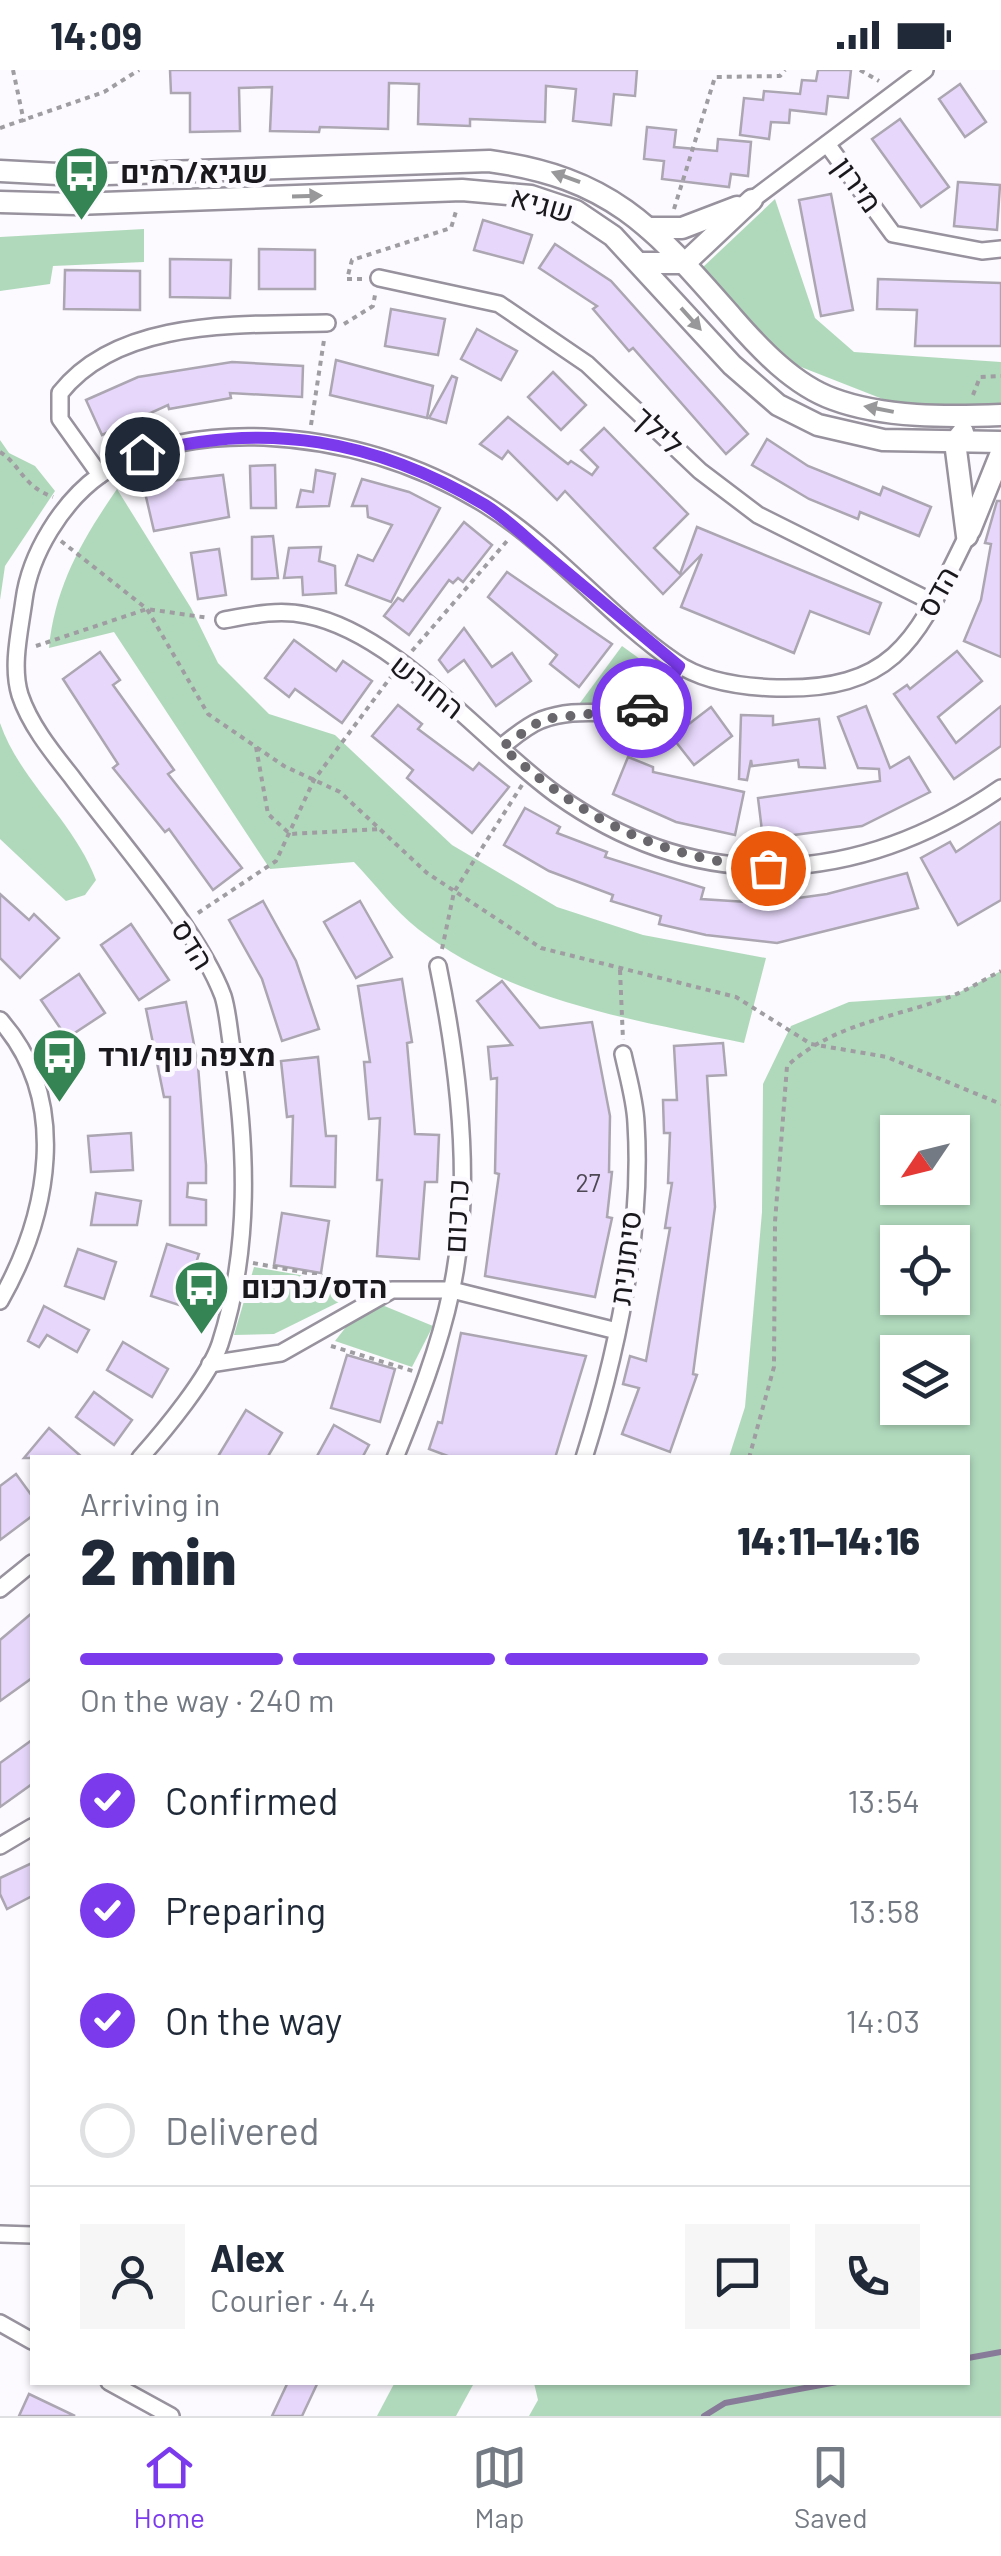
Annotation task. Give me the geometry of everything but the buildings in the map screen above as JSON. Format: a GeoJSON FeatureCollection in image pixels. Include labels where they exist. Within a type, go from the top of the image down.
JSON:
{"type":"FeatureCollection","features":[{"type":"Feature","properties":{"kind":"street"},"geometry":{"type":"LineString","coordinates":[[641,263],[685,263],[752,200],[925,70]]}},
{"type":"Feature","properties":{"kind":"street","name":"מירון"},"geometry":{"type":"LineString","coordinates":[[827,144],[893,234],[982,251],[1001,249]]}},
{"type":"Feature","properties":{"kind":"street","name":"שגיא"},"geometry":{"type":"LineString","coordinates":[[0,171],[76,174],[490,161],[542,168],[590,186],[648,228],[685,263],[754,342],[798,380],[833,399],[890,412],[1001,415]]}},
{"type":"Feature","properties":{"kind":"street","name":"שגיא"},"geometry":{"type":"LineString","coordinates":[[0,202],[75,204],[462,190],[531,196],[576,211],[641,263],[732,365],[778,405],[818,425],[882,440],[1001,442]]}},
{"type":"Feature","properties":{"kind":"street"},"geometry":{"type":"LineString","coordinates":[[648,228],[682,228],[752,200]]}},
{"type":"Feature","properties":{"kind":"street","name":"לילך"},"geometry":{"type":"LineString","coordinates":[[379,278],[499,304],[587,364],[700,471],[758,515],[934,603]]}},
{"type":"Feature","properties":{"kind":"street"},"geometry":{"type":"LineString","coordinates":[[100,475],[60,419],[60,393],[82,370],[122,346],[199,329],[327,324]]}},
{"type":"Feature","properties":{"kind":"street"},"geometry":{"type":"LineString","coordinates":[[968,536],[955,442],[976,416]]}},
{"type":"Feature","properties":{"kind":"street","name":"הדס"},"geometry":{"type":"LineString","coordinates":[[142,1455],[219,1348],[244,1240],[240,1105],[224,997],[181,924],[41,736],[19,693],[16,651],[26,579],[49,532],[69,508],[100,475],[142,454],[190,441],[241,436],[309,440],[402,461],[488,507],[679,666],[743,687],[837,686],[878,671],[908,644],[968,536]]}},
{"type":"Feature","properties":{"kind":"street"},"geometry":{"type":"LineString","coordinates":[[968,536],[1001,453]]}},
{"type":"Feature","properties":{"kind":"street","name":"החורש"},"geometry":{"type":"LineString","coordinates":[[224,620],[266,612],[307,615],[343,629],[413,674],[530,772],[589,815],[646,842],[696,858],[768,868],[823,864],[881,852],[934,830],[1001,788]]}},
{"type":"Feature","properties":{"kind":"street"},"geometry":{"type":"LineString","coordinates":[[502,747],[543,719],[634,711],[650,705],[664,692],[679,666]]}},
{"type":"Feature","properties":{"kind":"street","name":"כרכום"},"geometry":{"type":"LineString","coordinates":[[395,1455],[427,1375],[452,1290],[460,1216],[459,1139],[448,1015],[438,966]]}},
{"type":"Feature","properties":{"kind":"street"},"geometry":{"type":"LineString","coordinates":[[0,1020],[34,1068],[44,1116],[47,1170],[34,1218],[0,1302]]}},
{"type":"Feature","properties":{"kind":"street","name":"סיתונית"},"geometry":{"type":"LineString","coordinates":[[585,1455],[617,1331],[633,1216],[636,1122],[624,1054]]}},
{"type":"Feature","properties":{"kind":"street"},"geometry":{"type":"LineString","coordinates":[[210,1364],[280,1352],[392,1290],[452,1290],[617,1331]]}},
{"type":"Feature","properties":{"kind":"street"},"geometry":{"type":"LineString","coordinates":[[0,1589],[30,1565]]}},
{"type":"Feature","properties":{"kind":"street"},"geometry":{"type":"LineString","coordinates":[[0,1846],[30,1828]]}},
{"type":"Feature","properties":{"kind":"street"},"geometry":{"type":"LineString","coordinates":[[0,2234],[30,2235]]}},
{"type":"Feature","properties":{"kind":"street"},"geometry":{"type":"LineString","coordinates":[[0,2323],[30,2340]]}},
{"type":"Feature","properties":{"kind":"street"},"geometry":{"type":"LineString","coordinates":[[115,2385],[171,2416]]}},
{"type":"Feature","properties":{"kind":"path"},"geometry":{"type":"LineString","coordinates":[[13,70],[24,122]]}},
{"type":"Feature","properties":{"kind":"path"},"geometry":{"type":"LineString","coordinates":[[0,128],[104,92],[139,70]]}},
{"type":"Feature","properties":{"kind":"path"},"geometry":{"type":"LineString","coordinates":[[672,218],[714,77],[780,76],[784,70]]}},
{"type":"Feature","properties":{"kind":"path"},"geometry":{"type":"LineString","coordinates":[[860,70],[896,91]]}},
{"type":"Feature","properties":{"kind":"path"},"geometry":{"type":"LineString","coordinates":[[309,440],[327,324],[348,324],[373,306],[379,278],[346,279],[352,260],[451,228],[462,190]]}},
{"type":"Feature","properties":{"kind":"path"},"geometry":{"type":"LineString","coordinates":[[980,377],[1001,376]]}},
{"type":"Feature","properties":{"kind":"path"},"geometry":{"type":"LineString","coordinates":[[0,452],[9,458],[19,477],[69,508]]}},
{"type":"Feature","properties":{"kind":"path"},"geometry":{"type":"LineString","coordinates":[[49,532],[147,608],[208,714],[256,747],[340,792],[454,892],[540,948],[736,997],[811,1044],[887,1057],[1001,1104]]}},
{"type":"Feature","properties":{"kind":"path"},"geometry":{"type":"LineString","coordinates":[[16,651],[102,627],[147,608],[224,620]]}},
{"type":"Feature","properties":{"kind":"path"},"geometry":{"type":"LineString","coordinates":[[256,747],[268,814],[290,834],[381,829]]}},
{"type":"Feature","properties":{"kind":"path"},"geometry":{"type":"LineString","coordinates":[[438,966],[454,892],[530,772]]}},
{"type":"Feature","properties":{"kind":"path"},"geometry":{"type":"LineString","coordinates":[[181,924],[276,861],[314,780]]}},
{"type":"Feature","properties":{"kind":"path"},"geometry":{"type":"LineString","coordinates":[[620,970],[624,1054]]}},
{"type":"Feature","properties":{"kind":"path"},"geometry":{"type":"LineString","coordinates":[[750,1455],[774,1367],[775,1222],[787,1066],[811,1044],[954,995],[1001,970]]}},
{"type":"Feature","properties":{"kind":"path"},"geometry":{"type":"LineString","coordinates":[[239,1259],[287,1272],[392,1290]]}},
{"type":"Feature","properties":{"kind":"path"},"geometry":{"type":"LineString","coordinates":[[304,1337],[427,1375]]}},
{"type":"Feature","properties":{"kind":"green space"},"geometry":{"type":"Polygon","coordinates":[[[775,199],[815,318],[854,352],[1001,362],[1001,404],[903,407],[773,356],[702,268],[775,199]]]}},
{"type":"Feature","properties":{"kind":"green space"},"geometry":{"type":"Polygon","coordinates":[[[144,229],[144,262],[53,266],[50,284],[0,291],[0,237],[144,229]]]}},
{"type":"Feature","properties":{"kind":"green space"},"geometry":{"type":"Polygon","coordinates":[[[0,440],[9,453],[35,466],[55,491],[5,566],[0,600],[0,440]]]}},
{"type":"Feature","properties":{"kind":"green space"},"geometry":{"type":"Polygon","coordinates":[[[117,489],[191,608],[218,663],[269,714],[335,735],[452,845],[557,907],[643,935],[766,958],[744,1043],[617,1016],[533,991],[492,974],[418,929],[354,862],[270,869],[114,632],[49,648],[57,604],[72,564],[117,489]]]}},
{"type":"Feature","properties":{"kind":"green space"},"geometry":{"type":"Polygon","coordinates":[[[622,646],[662,675],[621,705],[580,703],[622,646]]]}},
{"type":"Feature","properties":{"kind":"green space"},"geometry":{"type":"Polygon","coordinates":[[[0,723],[20,764],[86,859],[96,880],[85,895],[66,901],[0,839],[0,723]]]}},
{"type":"Feature","properties":{"kind":"green space"},"geometry":{"type":"Polygon","coordinates":[[[1001,971],[1001,2416],[529,2416],[538,2400],[534,2385],[970,2385],[970,1455],[730,1455],[745,1407],[762,1212],[763,1084],[791,1026],[849,1002],[954,995],[1001,971]]]}},
{"type":"Feature","properties":{"kind":"green space"},"geometry":{"type":"Polygon","coordinates":[[[254,1267],[340,1282],[349,1297],[274,1334],[234,1335],[254,1267]]]}},
{"type":"Feature","properties":{"kind":"green space"},"geometry":{"type":"Polygon","coordinates":[[[382,1305],[433,1326],[412,1367],[335,1341],[346,1327],[382,1305]]]}},
{"type":"Feature","properties":{"kind":"green space"},"geometry":{"type":"Polygon","coordinates":[[[393,2385],[473,2385],[456,2416],[377,2416],[393,2385]]]}},
{"type":"Feature","properties":{"kind":"waterway"},"geometry":{"type":"LineString","coordinates":[[970,2358],[1001,2352]]}},
{"type":"Feature","properties":{"kind":"waterway"},"geometry":{"type":"LineString","coordinates":[[704,2416],[725,2403],[821,2385]]}},
{"type":"Feature","properties":{"kind":"way so far"},"geometry":{"type":"LineString","coordinates":[[642,708],[543,719],[502,747],[556,794],[646,842],[696,858],[768,868]]}},
{"type":"Feature","properties":{"kind":"place","name":"שגיא/רמים"},"geometry":{"type":"Point","coordinates":[81,222]}},
{"type":"Feature","properties":{"kind":"place","name":"מצפה נוף/ורד"},"geometry":{"type":"Point","coordinates":[59,1105]}},
{"type":"Feature","properties":{"kind":"place","name":"הדס/כרכום"},"geometry":{"type":"Point","coordinates":[202,1337]}},
{"type":"Feature","properties":{"kind":"route"},"geometry":{"type":"LineString","coordinates":[[142,454],[190,441],[241,436],[309,440],[402,461],[488,507],[679,666],[664,692],[642,708]]}}]}
